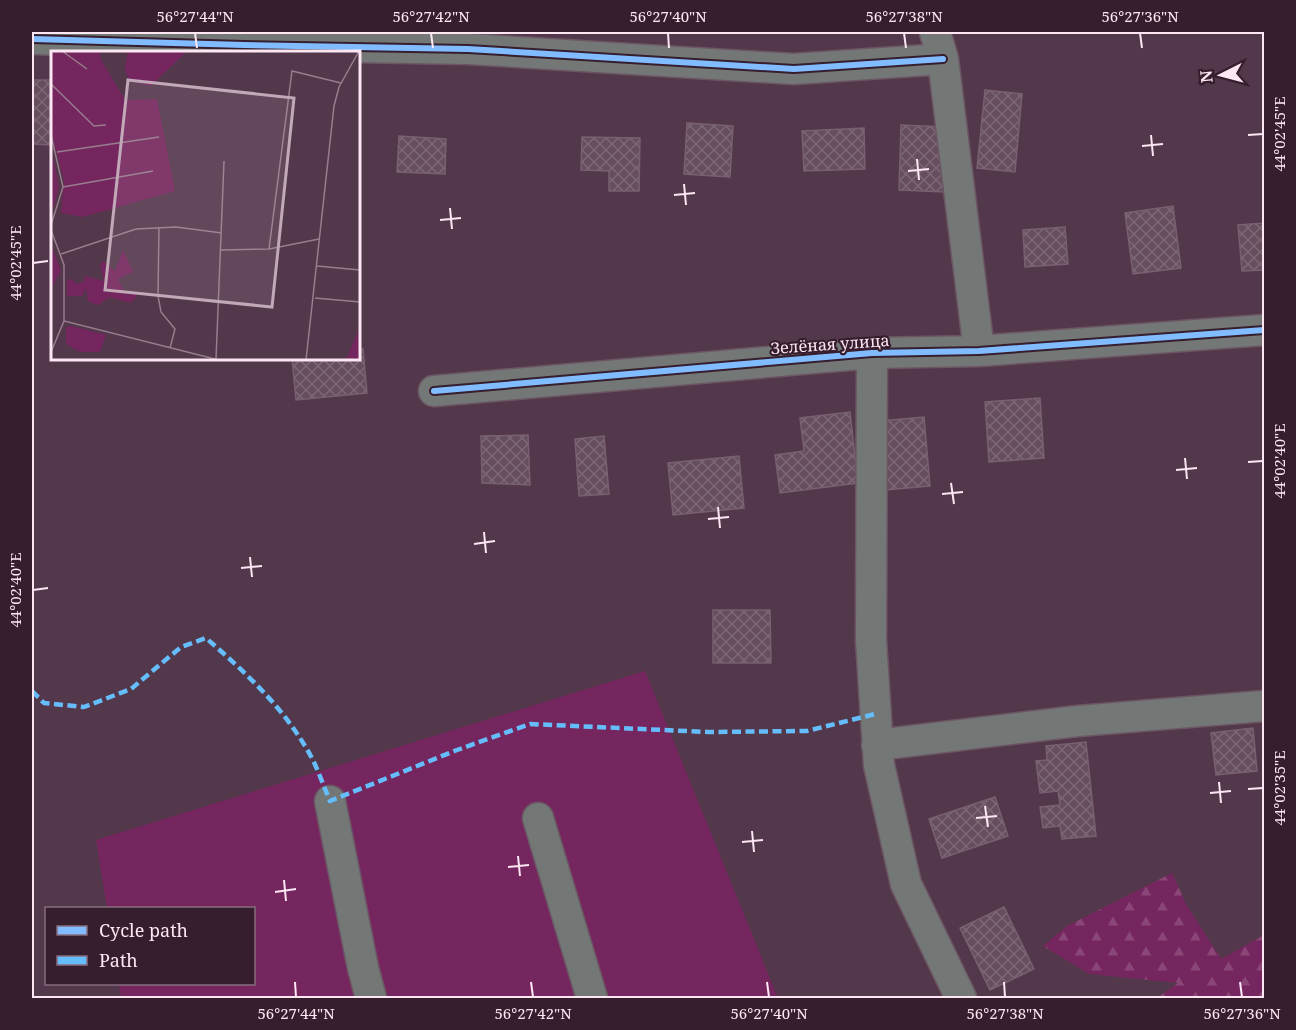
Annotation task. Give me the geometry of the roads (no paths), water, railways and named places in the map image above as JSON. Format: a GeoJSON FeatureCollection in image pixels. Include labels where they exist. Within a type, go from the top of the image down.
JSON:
{"type":"FeatureCollection","features":[{"type":"Feature","properties":{"kind":"street"},"geometry":{"type":"LineString","coordinates":[[32,39],[468,49],[794,69],[939,45],[978,351]]}},
{"type":"Feature","properties":{"kind":"street","name":"Зелёная улица"},"geometry":{"type":"LineString","coordinates":[[434,390],[872,353],[978,351],[1264,330]]}},
{"type":"Feature","properties":{"kind":"street","name":"Зелёная улица"},"geometry":{"type":"LineString","coordinates":[[872,353],[871,640],[879,765],[906,884],[961,999]]}},
{"type":"Feature","properties":{"kind":"street"},"geometry":{"type":"LineString","coordinates":[[877,745],[1078,721],[1264,706]]}},
{"type":"Feature","properties":{"kind":"street"},"geometry":{"type":"LineString","coordinates":[[330,801],[371,999]]}},
{"type":"Feature","properties":{"kind":"street"},"geometry":{"type":"LineString","coordinates":[[538,818],[592,999]]}}]}
